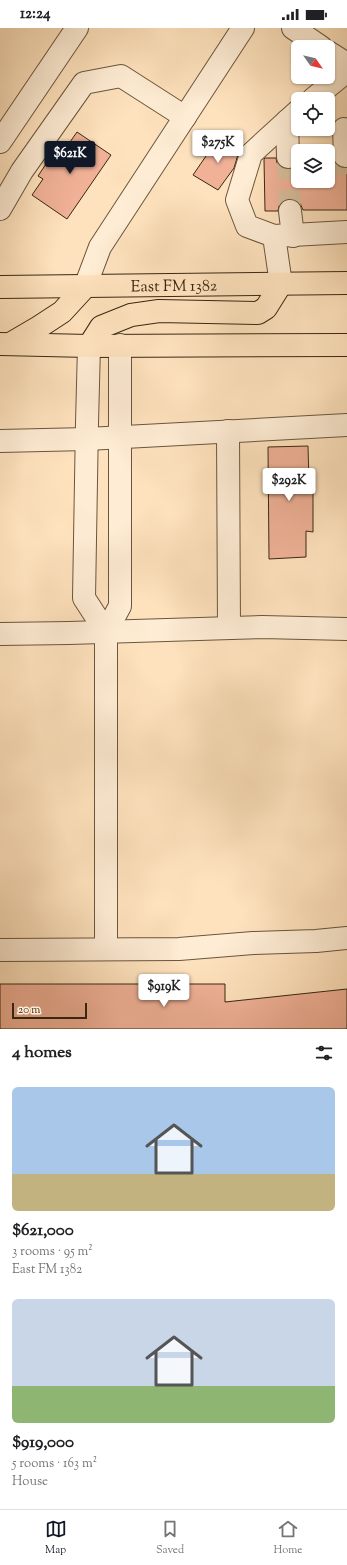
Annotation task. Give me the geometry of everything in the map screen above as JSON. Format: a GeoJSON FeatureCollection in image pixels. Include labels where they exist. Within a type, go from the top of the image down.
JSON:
{"type":"FeatureCollection","features":[{"type":"Feature","properties":{"kind":"main road","name":"East FM 1382"},"geometry":{"type":"LineString","coordinates":[[0,288],[347,283]]}},
{"type":"Feature","properties":{"kind":"main road"},"geometry":{"type":"LineString","coordinates":[[89,346],[102,327],[131,315],[159,311],[258,313],[266,308],[281,284]]}},
{"type":"Feature","properties":{"kind":"main road"},"geometry":{"type":"LineString","coordinates":[[5,344],[39,327],[62,312],[85,287]]}},
{"type":"Feature","properties":{"kind":"main road"},"geometry":{"type":"LineString","coordinates":[[5,344],[89,346],[347,345]]}},
{"type":"Feature","properties":{"kind":"street"},"geometry":{"type":"LineString","coordinates":[[0,142],[77,28]]}},
{"type":"Feature","properties":{"kind":"street"},"geometry":{"type":"LineString","coordinates":[[85,287],[100,247],[244,28]]}},
{"type":"Feature","properties":{"kind":"street"},"geometry":{"type":"LineString","coordinates":[[293,28],[311,40]]}},
{"type":"Feature","properties":{"kind":"street"},"geometry":{"type":"LineString","coordinates":[[335,56],[347,64]]}},
{"type":"Feature","properties":{"kind":"street"},"geometry":{"type":"LineString","coordinates":[[322,92],[347,71]]}},
{"type":"Feature","properties":{"kind":"street"},"geometry":{"type":"LineString","coordinates":[[0,209],[22,171],[84,83],[121,76],[185,117]]}},
{"type":"Feature","properties":{"kind":"street"},"geometry":{"type":"LineString","coordinates":[[291,121],[251,154],[237,200],[247,226],[284,236],[347,232]]}},
{"type":"Feature","properties":{"kind":"street"},"geometry":{"type":"LineString","coordinates":[[340,129],[345,156]]}},
{"type":"Feature","properties":{"kind":"street"},"geometry":{"type":"LineString","coordinates":[[288,158],[291,136]]}},
{"type":"Feature","properties":{"kind":"street"},"geometry":{"type":"LineString","coordinates":[[281,284],[284,236],[290,211]]}},
{"type":"Feature","properties":{"kind":"street"},"geometry":{"type":"LineString","coordinates":[[106,950],[106,632],[120,606],[120,345]]}},
{"type":"Feature","properties":{"kind":"street"},"geometry":{"type":"LineString","coordinates":[[89,346],[84,598],[106,632]]}},
{"type":"Feature","properties":{"kind":"street"},"geometry":{"type":"LineString","coordinates":[[0,441],[87,439],[347,424]]}},
{"type":"Feature","properties":{"kind":"street"},"geometry":{"type":"LineString","coordinates":[[228,431],[229,628]]}},
{"type":"Feature","properties":{"kind":"street"},"geometry":{"type":"LineString","coordinates":[[0,634],[229,628],[347,629]]}},
{"type":"Feature","properties":{"kind":"street"},"geometry":{"type":"LineString","coordinates":[[0,950],[179,949],[347,938]]}},
{"type":"Feature","properties":{"kind":"building"},"geometry":{"type":"Polygon","coordinates":[[[77,132],[111,155],[67,219],[32,195],[43,179],[38,176],[52,155],[58,159],[77,132]]]}},
{"type":"Feature","properties":{"kind":"building"},"geometry":{"type":"Polygon","coordinates":[[[219,137],[239,151],[234,168],[218,190],[193,175],[219,137]]]}},
{"type":"Feature","properties":{"kind":"building"},"geometry":{"type":"Polygon","coordinates":[[[276,158],[277,163],[282,168],[291,168],[291,188],[335,188],[335,163],[339,167],[347,168],[347,210],[303,210],[300,203],[295,199],[289,199],[282,201],[278,211],[265,211],[264,159],[276,158]]]}},
{"type":"Feature","properties":{"kind":"building"},"geometry":{"type":"Polygon","coordinates":[[[308,446],[309,482],[313,483],[313,532],[306,531],[306,557],[269,559],[268,447],[308,446]]]}},
{"type":"Feature","properties":{"kind":"building"},"geometry":{"type":"Polygon","coordinates":[[[0,984],[225,984],[225,1002],[347,989],[347,1029],[0,1029],[0,984]]]}},
{"type":"Feature","properties":{"kind":"tunnel"},"geometry":{"type":"LineString","coordinates":[[345,156],[347,174]]}},
{"type":"Feature","properties":{"kind":"tunnel"},"geometry":{"type":"LineString","coordinates":[[288,157],[290,211]]}}]}
